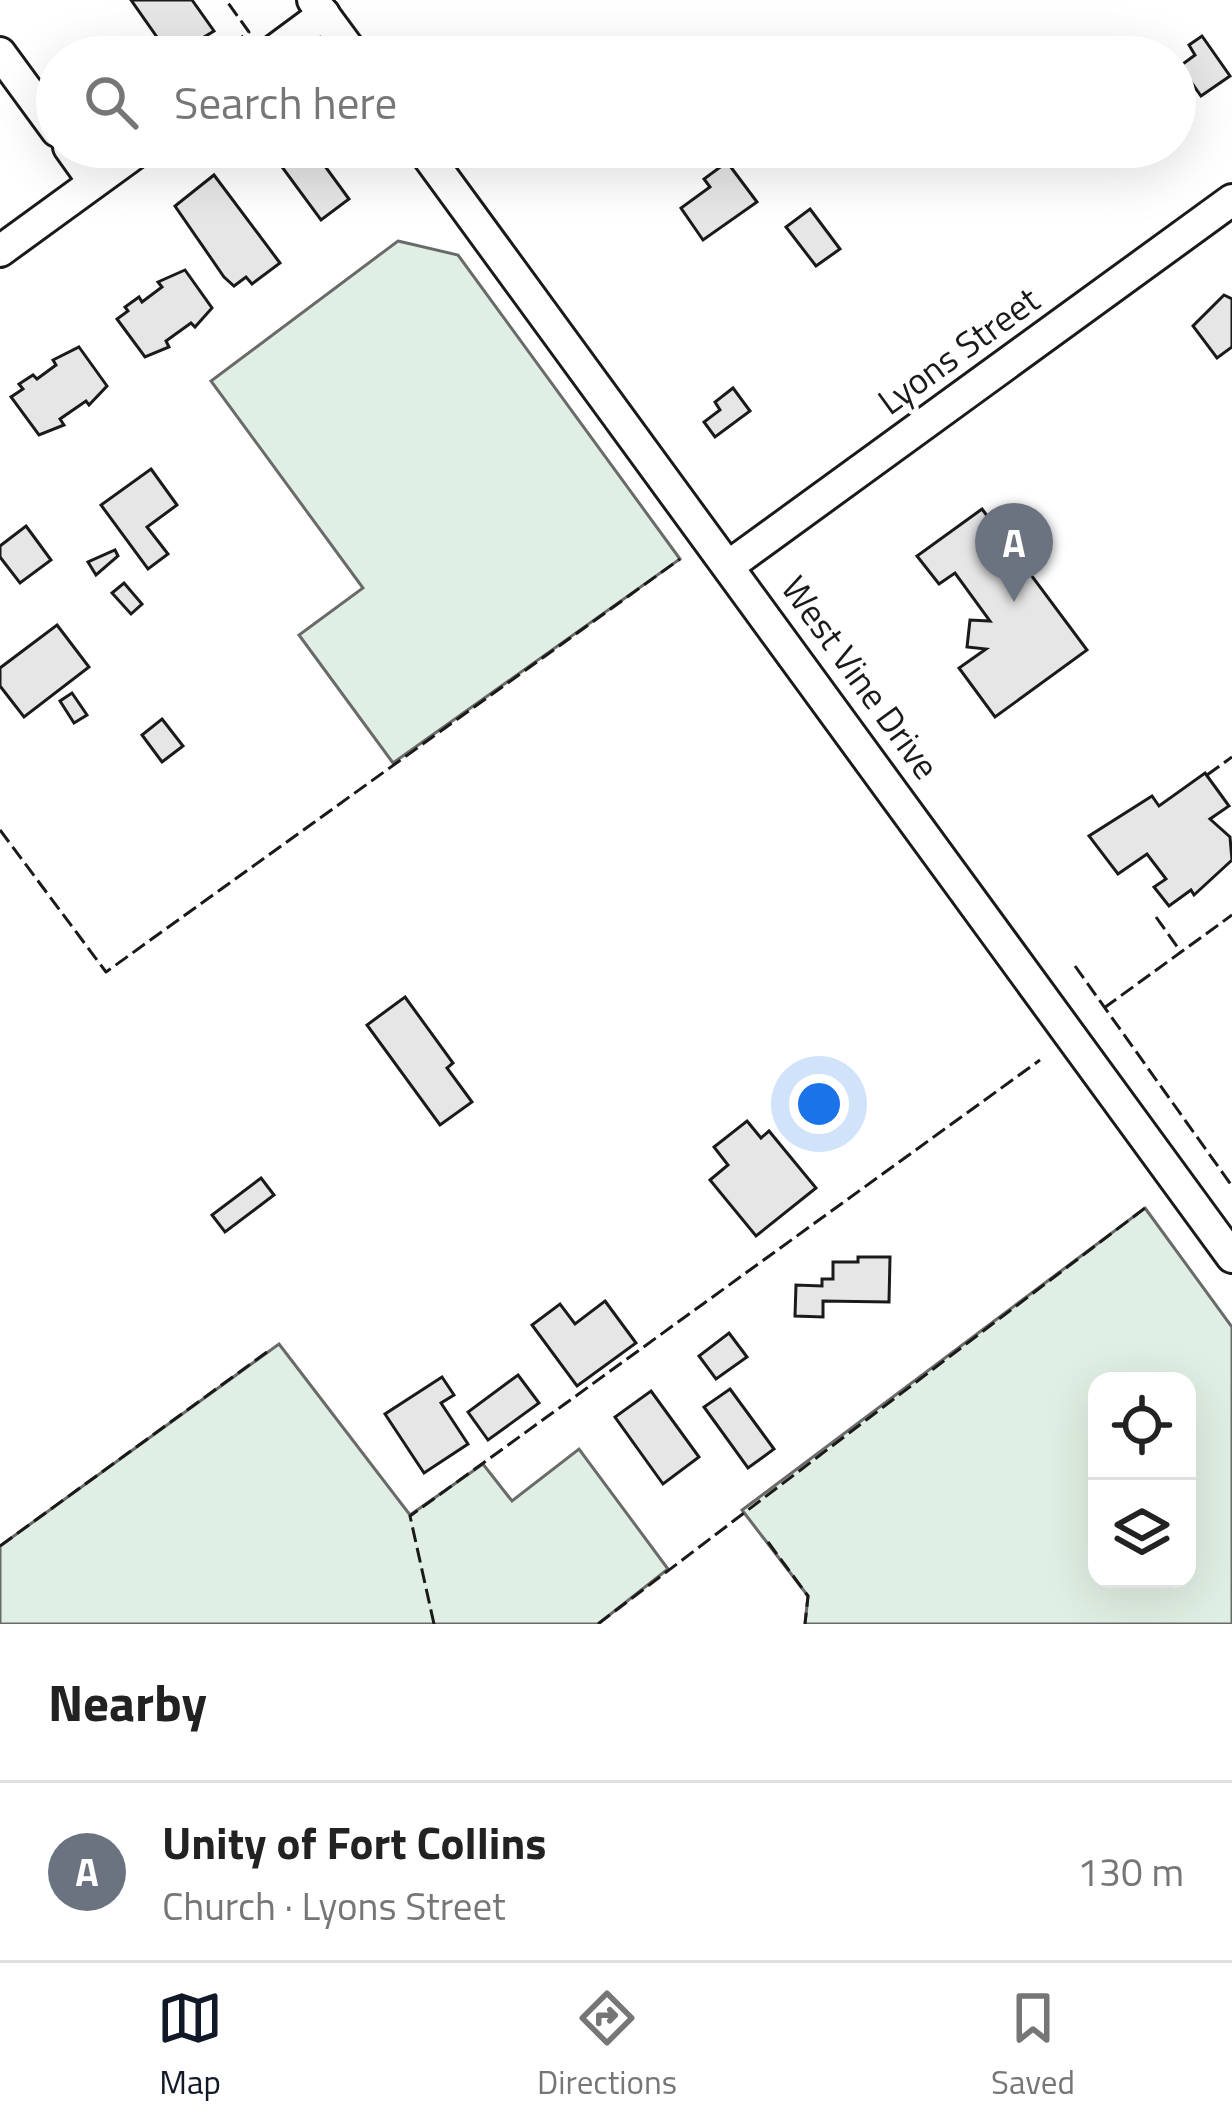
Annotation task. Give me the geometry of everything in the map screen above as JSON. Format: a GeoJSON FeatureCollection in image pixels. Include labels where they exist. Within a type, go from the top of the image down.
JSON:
{"type":"FeatureCollection","features":[{"type":"Feature","properties":{"kind":"street"},"geometry":{"type":"LineString","coordinates":[[288,36],[318,7],[339,36]]}},
{"type":"Feature","properties":{"kind":"street"},"geometry":{"type":"LineString","coordinates":[[0,53],[36,102]]}},
{"type":"Feature","properties":{"kind":"street"},"geometry":{"type":"LineString","coordinates":[[84,168],[94,182]]}},
{"type":"Feature","properties":{"kind":"street"},"geometry":{"type":"LineString","coordinates":[[0,251],[114,168]]}},
{"type":"Feature","properties":{"kind":"street","name":"West Vine Drive"},"geometry":{"type":"LineString","coordinates":[[437,168],[1232,1257]]}},
{"type":"Feature","properties":{"kind":"street","name":"Lyons Street"},"geometry":{"type":"LineString","coordinates":[[730,565],[1232,200]]}},
{"type":"Feature","properties":{"kind":"green space"},"geometry":{"type":"Polygon","coordinates":[[[398,241],[458,255],[680,559],[393,763],[299,635],[363,588],[211,381],[398,241]]]}},
{"type":"Feature","properties":{"kind":"green space"},"geometry":{"type":"Polygon","coordinates":[[[1145,1208],[1232,1327],[1232,1624],[805,1624],[808,1596],[742,1510],[1145,1208]]]}},
{"type":"Feature","properties":{"kind":"green space"},"geometry":{"type":"Polygon","coordinates":[[[279,1344],[410,1515],[483,1464],[512,1501],[579,1449],[668,1569],[598,1624],[0,1624],[0,1546],[279,1344]]]}},
{"type":"Feature","properties":{"kind":"building"},"geometry":{"type":"Polygon","coordinates":[[[131,0],[192,0],[214,31],[206,36],[156,36],[131,0]]]}},
{"type":"Feature","properties":{"kind":"building"},"geometry":{"type":"Polygon","coordinates":[[[1202,36],[1230,76],[1201,96],[1196,89],[1196,40],[1202,36]]]}},
{"type":"Feature","properties":{"kind":"building"},"geometry":{"type":"Polygon","coordinates":[[[283,168],[326,168],[349,199],[321,220],[283,168]]]}},
{"type":"Feature","properties":{"kind":"building"},"geometry":{"type":"Polygon","coordinates":[[[719,168],[732,168],[757,202],[703,240],[681,208],[710,187],[704,179],[719,168]]]}},
{"type":"Feature","properties":{"kind":"building"},"geometry":{"type":"Polygon","coordinates":[[[214,175],[280,263],[252,284],[246,277],[234,286],[224,277],[175,206],[214,175]]]}},
{"type":"Feature","properties":{"kind":"building"},"geometry":{"type":"Polygon","coordinates":[[[810,209],[840,249],[816,266],[786,227],[810,209]]]}},
{"type":"Feature","properties":{"kind":"building"},"geometry":{"type":"Polygon","coordinates":[[[185,270],[212,308],[195,327],[191,323],[166,341],[169,347],[145,357],[117,319],[139,297],[142,302],[162,287],[158,282],[185,270]]]}},
{"type":"Feature","properties":{"kind":"building"},"geometry":{"type":"Polygon","coordinates":[[[1224,295],[1232,299],[1232,347],[1217,358],[1193,326],[1224,295]]]}},
{"type":"Feature","properties":{"kind":"building"},"geometry":{"type":"Polygon","coordinates":[[[79,347],[107,386],[89,405],[86,401],[60,419],[64,425],[39,435],[11,397],[23,389],[19,384],[33,375],[37,379],[56,365],[53,360],[79,347]]]}},
{"type":"Feature","properties":{"kind":"building"},"geometry":{"type":"Polygon","coordinates":[[[733,388],[750,411],[715,437],[704,422],[720,410],[715,402],[733,388]]]}},
{"type":"Feature","properties":{"kind":"building"},"geometry":{"type":"Polygon","coordinates":[[[151,469],[177,505],[147,527],[168,554],[148,569],[101,505],[151,469]]]}},
{"type":"Feature","properties":{"kind":"building"},"geometry":{"type":"Polygon","coordinates":[[[982,509],[1087,650],[995,717],[959,668],[986,649],[967,647],[970,620],[990,621],[955,573],[939,584],[917,556],[982,509]]]}},
{"type":"Feature","properties":{"kind":"building"},"geometry":{"type":"Polygon","coordinates":[[[26,526],[51,560],[20,583],[0,557],[0,546],[26,526]]]}},
{"type":"Feature","properties":{"kind":"building"},"geometry":{"type":"Polygon","coordinates":[[[115,550],[118,556],[96,575],[88,562],[115,550]]]}},
{"type":"Feature","properties":{"kind":"building"},"geometry":{"type":"Polygon","coordinates":[[[124,583],[142,604],[131,614],[112,593],[124,583]]]}},
{"type":"Feature","properties":{"kind":"building"},"geometry":{"type":"Polygon","coordinates":[[[57,625],[89,667],[24,717],[0,686],[0,668],[57,625]]]}},
{"type":"Feature","properties":{"kind":"building"},"geometry":{"type":"Polygon","coordinates":[[[72,693],[87,715],[74,723],[60,701],[72,693]]]}},
{"type":"Feature","properties":{"kind":"building"},"geometry":{"type":"Polygon","coordinates":[[[162,719],[183,746],[162,762],[142,735],[162,719]]]}},
{"type":"Feature","properties":{"kind":"building"},"geometry":{"type":"Polygon","coordinates":[[[1205,773],[1229,806],[1210,819],[1230,837],[1232,860],[1194,895],[1191,890],[1169,906],[1154,887],[1166,879],[1147,854],[1118,874],[1089,836],[1152,796],[1159,806],[1205,773]]]}},
{"type":"Feature","properties":{"kind":"building"},"geometry":{"type":"Polygon","coordinates":[[[405,997],[453,1063],[447,1068],[472,1102],[440,1125],[367,1025],[405,997]]]}},
{"type":"Feature","properties":{"kind":"building"},"geometry":{"type":"Polygon","coordinates":[[[747,1121],[761,1138],[769,1131],[816,1188],[756,1236],[710,1180],[728,1165],[714,1147],[747,1121]]]}},
{"type":"Feature","properties":{"kind":"building"},"geometry":{"type":"Polygon","coordinates":[[[261,1178],[274,1195],[225,1232],[212,1215],[261,1178]]]}},
{"type":"Feature","properties":{"kind":"building"},"geometry":{"type":"Polygon","coordinates":[[[858,1257],[890,1257],[889,1302],[823,1301],[823,1317],[795,1316],[796,1285],[822,1286],[822,1279],[833,1279],[833,1262],[858,1262],[858,1257]]]}},
{"type":"Feature","properties":{"kind":"building"},"geometry":{"type":"Polygon","coordinates":[[[605,1301],[636,1343],[577,1386],[532,1325],[560,1304],[575,1324],[605,1301]]]}},
{"type":"Feature","properties":{"kind":"building"},"geometry":{"type":"Polygon","coordinates":[[[729,1333],[747,1357],[716,1379],[699,1356],[729,1333]]]}},
{"type":"Feature","properties":{"kind":"building"},"geometry":{"type":"Polygon","coordinates":[[[518,1375],[539,1403],[488,1440],[468,1412],[518,1375]]]}},
{"type":"Feature","properties":{"kind":"building"},"geometry":{"type":"Polygon","coordinates":[[[442,1377],[454,1395],[441,1403],[468,1444],[424,1473],[385,1414],[442,1377]]]}},
{"type":"Feature","properties":{"kind":"building"},"geometry":{"type":"Polygon","coordinates":[[[730,1389],[774,1449],[748,1468],[704,1407],[730,1389]]]}},
{"type":"Feature","properties":{"kind":"building"},"geometry":{"type":"Polygon","coordinates":[[[651,1391],[699,1457],[663,1484],[615,1417],[651,1391]]]}},
{"type":"Feature","properties":{"kind":"fence"},"geometry":{"type":"LineString","coordinates":[[226,0],[249,32],[243,36]]}},
{"type":"Feature","properties":{"kind":"fence"},"geometry":{"type":"LineString","coordinates":[[0,830],[106,972],[680,559]]}},
{"type":"Feature","properties":{"kind":"fence"},"geometry":{"type":"LineString","coordinates":[[1207,775],[1232,757]]}},
{"type":"Feature","properties":{"kind":"fence"},"geometry":{"type":"LineString","coordinates":[[1104,1008],[1232,915]]}},
{"type":"Feature","properties":{"kind":"fence"},"geometry":{"type":"LineString","coordinates":[[1156,917],[1181,952]]}},
{"type":"Feature","properties":{"kind":"fence"},"geometry":{"type":"LineString","coordinates":[[1075,966],[1232,1186]]}},
{"type":"Feature","properties":{"kind":"fence"},"geometry":{"type":"LineString","coordinates":[[434,1624],[410,1516],[1040,1060]]}},
{"type":"Feature","properties":{"kind":"fence"},"geometry":{"type":"LineString","coordinates":[[598,1624],[1145,1208]]}},
{"type":"Feature","properties":{"kind":"fence"},"geometry":{"type":"LineString","coordinates":[[0,1546],[267,1352]]}},
{"type":"Feature","properties":{"kind":"fence"},"geometry":{"type":"LineString","coordinates":[[768,1542],[808,1596],[805,1624]]}},
{"type":"Feature","properties":{"kind":"place","name":"Unity of Fort Collins"},"geometry":{"type":"Point","coordinates":[1014,602]}}]}
